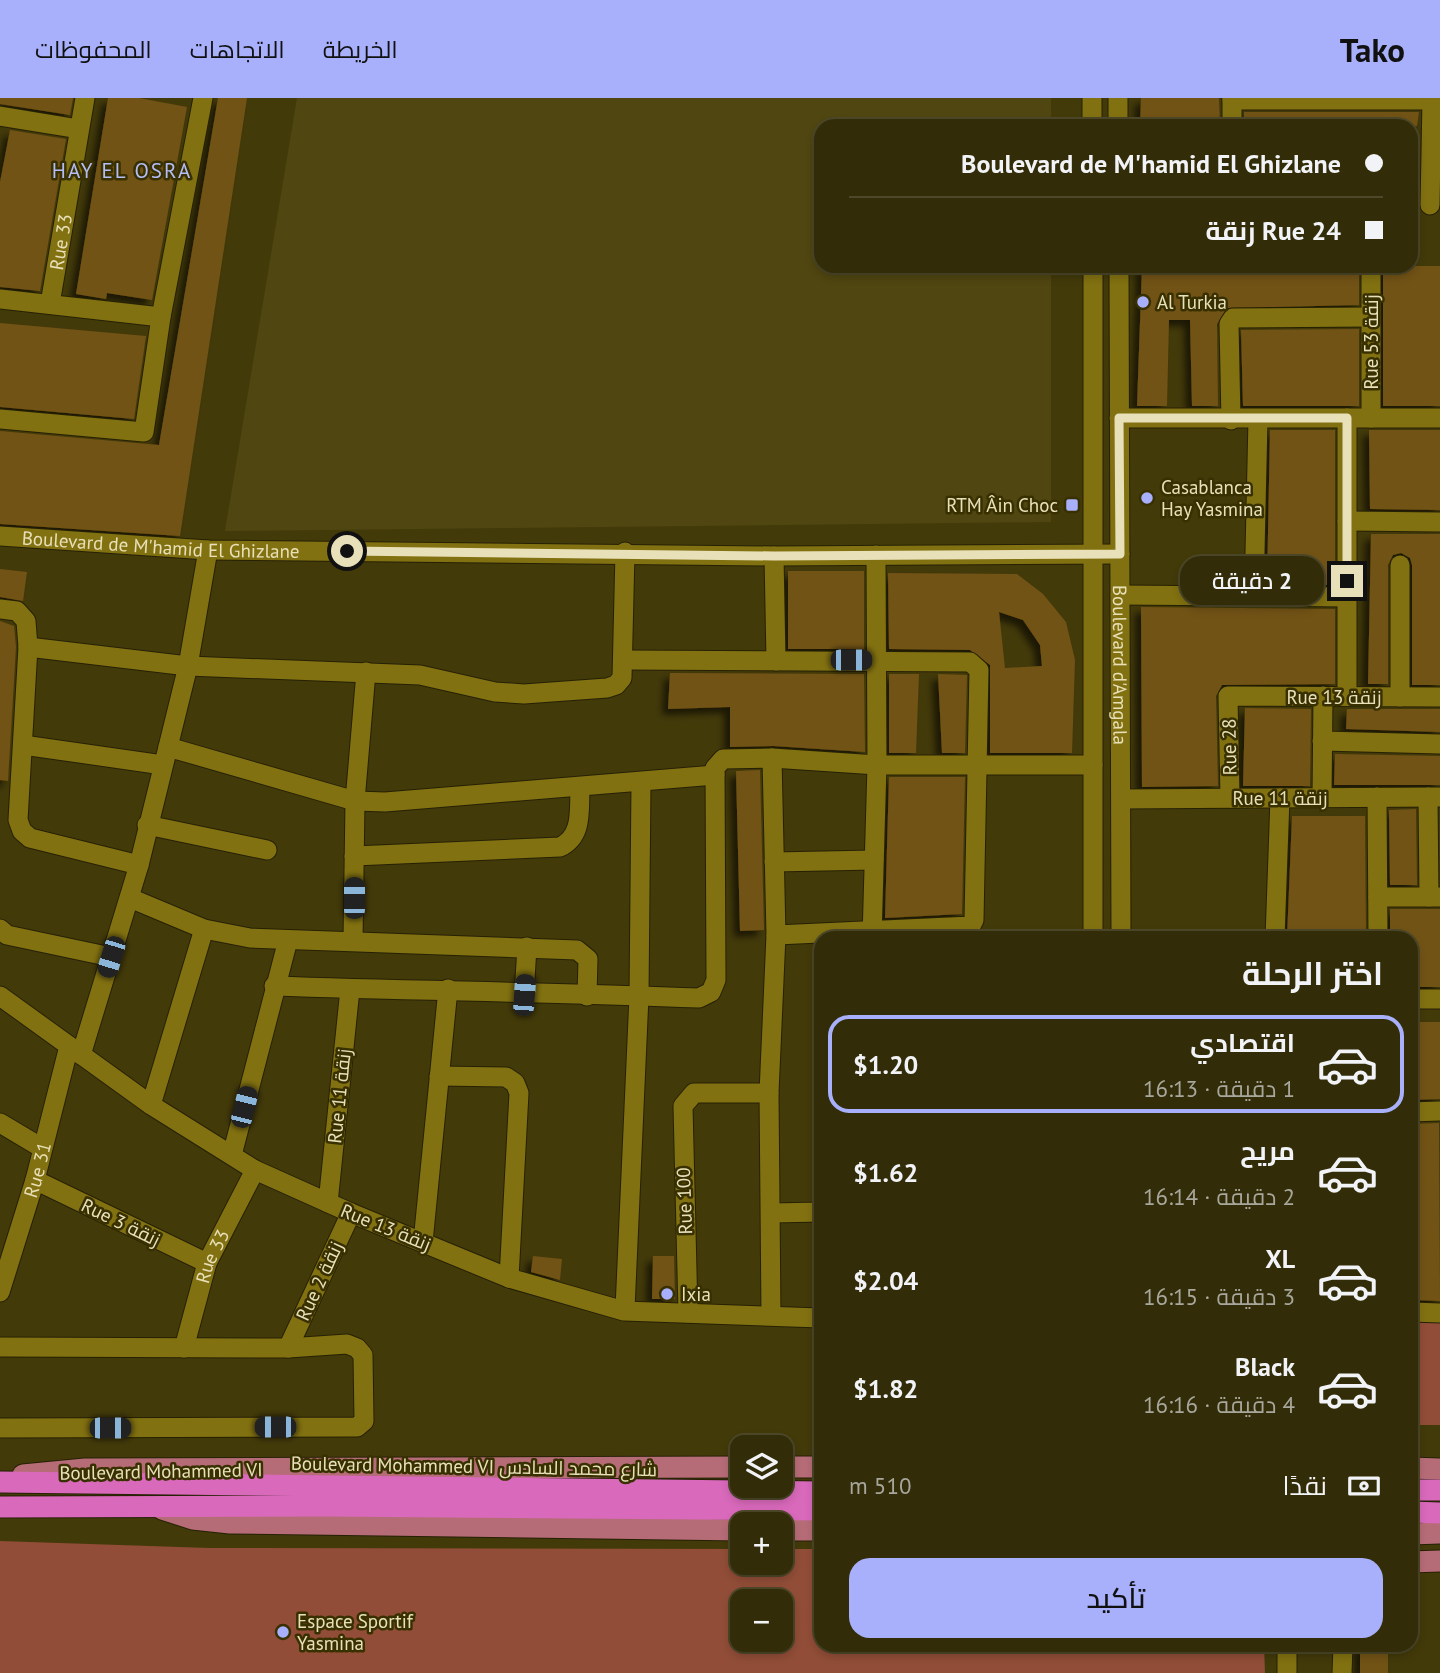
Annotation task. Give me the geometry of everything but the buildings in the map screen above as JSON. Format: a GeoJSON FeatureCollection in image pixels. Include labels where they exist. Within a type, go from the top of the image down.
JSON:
{"type":"FeatureCollection","features":[{"type":"Feature","properties":{"kind":"highway","name":"Boulevard Mohammed VI شارع محمد السادس"},"geometry":{"type":"LineString","coordinates":[[0,1479],[776,1511],[814,1495]]}},
{"type":"Feature","properties":{"kind":"highway"},"geometry":{"type":"LineString","coordinates":[[1418,1490],[1440,1490]]}},
{"type":"Feature","properties":{"kind":"highway","name":"Boulevard Mohammed VI شارع محمد السادس"},"geometry":{"type":"LineString","coordinates":[[0,1507],[814,1510]]}},
{"type":"Feature","properties":{"kind":"highway"},"geometry":{"type":"LineString","coordinates":[[1418,1512],[1440,1513]]}},
{"type":"Feature","properties":{"kind":"main road","name":"Boulevard Mohammed VI"},"geometry":{"type":"LineString","coordinates":[[0,1479],[85,1469],[730,1467]]}},
{"type":"Feature","properties":{"kind":"main road"},"geometry":{"type":"LineString","coordinates":[[793,1467],[814,1468]]}},
{"type":"Feature","properties":{"kind":"main road"},"geometry":{"type":"LineString","coordinates":[[1418,1468],[1440,1469]]}},
{"type":"Feature","properties":{"kind":"main road","name":"Boulevard Mohammed VI"},"geometry":{"type":"LineString","coordinates":[[156,1507],[193,1518],[230,1523],[730,1530]]}},
{"type":"Feature","properties":{"kind":"main road"},"geometry":{"type":"LineString","coordinates":[[776,1511],[814,1527]]}},
{"type":"Feature","properties":{"kind":"main road"},"geometry":{"type":"LineString","coordinates":[[1418,1534],[1440,1533]]}},
{"type":"Feature","properties":{"kind":"main road"},"geometry":{"type":"LineString","coordinates":[[1418,1562],[1440,1562]]}},
{"type":"Feature","properties":{"kind":"street","name":"Rue 33"},"geometry":{"type":"LineString","coordinates":[[50,304],[85,98]]}},
{"type":"Feature","properties":{"kind":"street"},"geometry":{"type":"LineString","coordinates":[[0,419],[144,432],[161,317],[203,98]]}},
{"type":"Feature","properties":{"kind":"street"},"geometry":{"type":"LineString","coordinates":[[1092,98],[1093,119]]}},
{"type":"Feature","properties":{"kind":"street"},"geometry":{"type":"LineString","coordinates":[[1118,98],[1118,119]]}},
{"type":"Feature","properties":{"kind":"street"},"geometry":{"type":"LineString","coordinates":[[1232,119],[1232,99],[1436,100],[1427,205]]}},
{"type":"Feature","properties":{"kind":"street"},"geometry":{"type":"LineString","coordinates":[[0,116],[79,129]]}},
{"type":"Feature","properties":{"kind":"street","name":"Boulevard d'Amgala"},"geometry":{"type":"LineString","coordinates":[[1093,273],[1093,931]]}},
{"type":"Feature","properties":{"kind":"street","name":"Boulevard d'Amgala"},"geometry":{"type":"LineString","coordinates":[[1119,273],[1121,931]]}},
{"type":"Feature","properties":{"kind":"street","name":"Rue 53 زنقة"},"geometry":{"type":"LineString","coordinates":[[1371,273],[1371,418]]}},
{"type":"Feature","properties":{"kind":"street"},"geometry":{"type":"LineString","coordinates":[[0,299],[161,317]]}},
{"type":"Feature","properties":{"kind":"street"},"geometry":{"type":"LineString","coordinates":[[1231,420],[1229,324],[1233,318],[1371,317]]}},
{"type":"Feature","properties":{"kind":"street"},"geometry":{"type":"LineString","coordinates":[[1093,327],[1119,327]]}},
{"type":"Feature","properties":{"kind":"street"},"geometry":{"type":"LineString","coordinates":[[1119,418],[1440,418]]}},
{"type":"Feature","properties":{"kind":"street"},"geometry":{"type":"LineString","coordinates":[[1347,418],[1347,696]]}},
{"type":"Feature","properties":{"kind":"street"},"geometry":{"type":"LineString","coordinates":[[1254,596],[1258,419]]}},
{"type":"Feature","properties":{"kind":"street"},"geometry":{"type":"LineString","coordinates":[[1347,521],[1440,522]]}},
{"type":"Feature","properties":{"kind":"street","name":"Boulevard de M'hamid El Ghizlane"},"geometry":{"type":"LineString","coordinates":[[0,536],[208,550],[625,552],[774,556],[1120,554]]}},
{"type":"Feature","properties":{"kind":"street","name":"Rue 31"},"geometry":{"type":"LineString","coordinates":[[0,1292],[8,1239],[35,1180],[41,1149],[130,898],[188,666],[208,550]]}},
{"type":"Feature","properties":{"kind":"street"},"geometry":{"type":"LineString","coordinates":[[28,647],[188,666],[420,675],[495,692],[524,695],[616,685],[622,678],[625,552]]}},
{"type":"Feature","properties":{"kind":"street"},"geometry":{"type":"LineString","coordinates":[[872,931],[877,765],[876,555]]}},
{"type":"Feature","properties":{"kind":"street"},"geometry":{"type":"LineString","coordinates":[[774,556],[776,661]]}},
{"type":"Feature","properties":{"kind":"street"},"geometry":{"type":"LineString","coordinates":[[1400,565],[1400,696]]}},
{"type":"Feature","properties":{"kind":"street"},"geometry":{"type":"LineString","coordinates":[[1120,595],[1347,597]]}},
{"type":"Feature","properties":{"kind":"street"},"geometry":{"type":"LineString","coordinates":[[0,609],[23,615],[28,647],[18,820],[22,831],[30,838],[139,865]]}},
{"type":"Feature","properties":{"kind":"street"},"geometry":{"type":"LineString","coordinates":[[623,660],[876,660],[975,664],[979,678],[979,765],[974,920],[971,926],[916,931]]}},
{"type":"Feature","properties":{"kind":"street"},"geometry":{"type":"LineString","coordinates":[[354,941],[355,801],[366,672]]}},
{"type":"Feature","properties":{"kind":"street","name":"Rue 13 زنقة"},"geometry":{"type":"LineString","coordinates":[[1228,696],[1440,697]]}},
{"type":"Feature","properties":{"kind":"street","name":"Rue 28"},"geometry":{"type":"LineString","coordinates":[[1228,696],[1230,799]]}},
{"type":"Feature","properties":{"kind":"street"},"geometry":{"type":"LineString","coordinates":[[1322,798],[1323,696]]}},
{"type":"Feature","properties":{"kind":"street"},"geometry":{"type":"LineString","coordinates":[[1322,741],[1440,744]]}},
{"type":"Feature","properties":{"kind":"street"},"geometry":{"type":"LineString","coordinates":[[23,745],[166,756],[355,801],[385,802],[715,775]]}},
{"type":"Feature","properties":{"kind":"street"},"geometry":{"type":"LineString","coordinates":[[274,986],[699,998],[714,985],[715,768],[723,759],[772,758],[877,765],[1093,765]]}},
{"type":"Feature","properties":{"kind":"street"},"geometry":{"type":"LineString","coordinates":[[771,1315],[769,1093],[776,935],[772,758]]}},
{"type":"Feature","properties":{"kind":"street"},"geometry":{"type":"LineString","coordinates":[[625,1309],[639,996],[641,783]]}},
{"type":"Feature","properties":{"kind":"street"},"geometry":{"type":"LineString","coordinates":[[354,856],[559,847],[572,841],[577,832],[580,787]]}},
{"type":"Feature","properties":{"kind":"street"},"geometry":{"type":"LineString","coordinates":[[1377,797],[1378,931]]}},
{"type":"Feature","properties":{"kind":"street"},"geometry":{"type":"LineString","coordinates":[[1378,897],[1435,897],[1434,797]]}},
{"type":"Feature","properties":{"kind":"street","name":"Rue 11 زنقة"},"geometry":{"type":"LineString","coordinates":[[1121,799],[1434,797]]}},
{"type":"Feature","properties":{"kind":"street"},"geometry":{"type":"LineString","coordinates":[[1275,931],[1280,798]]}},
{"type":"Feature","properties":{"kind":"street"},"geometry":{"type":"LineString","coordinates":[[147,825],[267,850]]}},
{"type":"Feature","properties":{"kind":"street"},"geometry":{"type":"LineString","coordinates":[[774,862],[874,860]]}},
{"type":"Feature","properties":{"kind":"street"},"geometry":{"type":"LineString","coordinates":[[130,898],[204,929],[250,938],[527,947],[584,953],[588,959],[587,996]]}},
{"type":"Feature","properties":{"kind":"street"},"geometry":{"type":"LineString","coordinates":[[0,929],[7,935],[111,957]]}},
{"type":"Feature","properties":{"kind":"street"},"geometry":{"type":"LineString","coordinates":[[151,1105],[204,929]]}},
{"type":"Feature","properties":{"kind":"street"},"geometry":{"type":"LineString","coordinates":[[776,935],[814,935]]}},
{"type":"Feature","properties":{"kind":"street"},"geometry":{"type":"LineString","coordinates":[[232,1155],[288,940]]}},
{"type":"Feature","properties":{"kind":"street"},"geometry":{"type":"LineString","coordinates":[[524,995],[527,947]]}},
{"type":"Feature","properties":{"kind":"street","name":"Rue 11 زنقة"},"geometry":{"type":"LineString","coordinates":[[328,1203],[350,989]]}},
{"type":"Feature","properties":{"kind":"street"},"geometry":{"type":"LineString","coordinates":[[423,1242],[449,989]]}},
{"type":"Feature","properties":{"kind":"street","name":"Rue 13 زنقة"},"geometry":{"type":"LineString","coordinates":[[0,996],[151,1105],[255,1170],[509,1278],[563,1296],[625,1309],[814,1318]]}},
{"type":"Feature","properties":{"kind":"street"},"geometry":{"type":"LineString","coordinates":[[1418,999],[1440,999]]}},
{"type":"Feature","properties":{"kind":"street"},"geometry":{"type":"LineString","coordinates":[[439,1076],[506,1077],[515,1083],[519,1093],[509,1278]]}},
{"type":"Feature","properties":{"kind":"street","name":"Rue 100"},"geometry":{"type":"LineString","coordinates":[[688,1312],[683,1106],[694,1093],[769,1093]]}},
{"type":"Feature","properties":{"kind":"street"},"geometry":{"type":"LineString","coordinates":[[1418,1112],[1440,1111]]}},
{"type":"Feature","properties":{"kind":"street"},"geometry":{"type":"LineString","coordinates":[[0,1123],[41,1149]]}},
{"type":"Feature","properties":{"kind":"street","name":"Rue 33"},"geometry":{"type":"LineString","coordinates":[[184,1348],[207,1264],[255,1170]]}},
{"type":"Feature","properties":{"kind":"street","name":"Rue 3 زنقة"},"geometry":{"type":"LineString","coordinates":[[35,1180],[207,1264]]}},
{"type":"Feature","properties":{"kind":"street"},"geometry":{"type":"LineString","coordinates":[[772,1213],[814,1212]]}},
{"type":"Feature","properties":{"kind":"street","name":"Rue 2 زنقة"},"geometry":{"type":"LineString","coordinates":[[288,1348],[351,1213]]}},
{"type":"Feature","properties":{"kind":"street"},"geometry":{"type":"LineString","coordinates":[[1418,1313],[1440,1314]]}},
{"type":"Feature","properties":{"kind":"street"},"geometry":{"type":"LineString","coordinates":[[0,1347],[288,1348],[347,1345],[356,1348],[363,1355],[362,1426],[0,1428]]}},
{"type":"Feature","properties":{"kind":"street"},"geometry":{"type":"LineString","coordinates":[[1287,1652],[1287,1673]]}},
{"type":"Feature","properties":{"kind":"street"},"geometry":{"type":"LineString","coordinates":[[1342,1673],[1343,1652]]}},
{"type":"Feature","properties":{"kind":"shaded area"},"geometry":{"type":"Polygon","coordinates":[[[297,98],[1051,98],[1051,119],[814,119],[814,273],[1051,273],[1051,522],[225,531],[297,98]]]}},
{"type":"Feature","properties":{"kind":"shaded area"},"geometry":{"type":"Polygon","coordinates":[[[1418,1320],[1440,1321],[1440,1425],[1418,1425],[1418,1320]]]}},
{"type":"Feature","properties":{"kind":"shaded area"},"geometry":{"type":"Polygon","coordinates":[[[0,1541],[209,1548],[730,1549],[730,1575],[793,1575],[793,1549],[814,1549],[814,1652],[1264,1652],[1265,1673],[0,1673],[0,1541]]]}},
{"type":"Feature","properties":{"kind":"place","name":"Al Turkia"},"geometry":{"type":"Point","coordinates":[1143,302]}},
{"type":"Feature","properties":{"kind":"place","name":"Casablanca Hay Yasmina"},"geometry":{"type":"Point","coordinates":[1147,498]}},
{"type":"Feature","properties":{"kind":"place","name":"RTM Âin Choc"},"geometry":{"type":"Point","coordinates":[1072,505]}},
{"type":"Feature","properties":{"kind":"place","name":"Ixia"},"geometry":{"type":"Point","coordinates":[667,1294]}},
{"type":"Feature","properties":{"kind":"place","name":"Espace Sportif Yasmina"},"geometry":{"type":"Point","coordinates":[283,1632]}},
{"type":"Feature","properties":{"kind":"district","name":"HAY EL OSRA"},"geometry":{"type":"Point","coordinates":[122,171]}},
{"type":"Feature","properties":{"kind":"route"},"geometry":{"type":"LineString","coordinates":[[347,551],[625,552],[774,556],[1120,554],[1119,418],[1347,418],[1347,581]]}}]}
